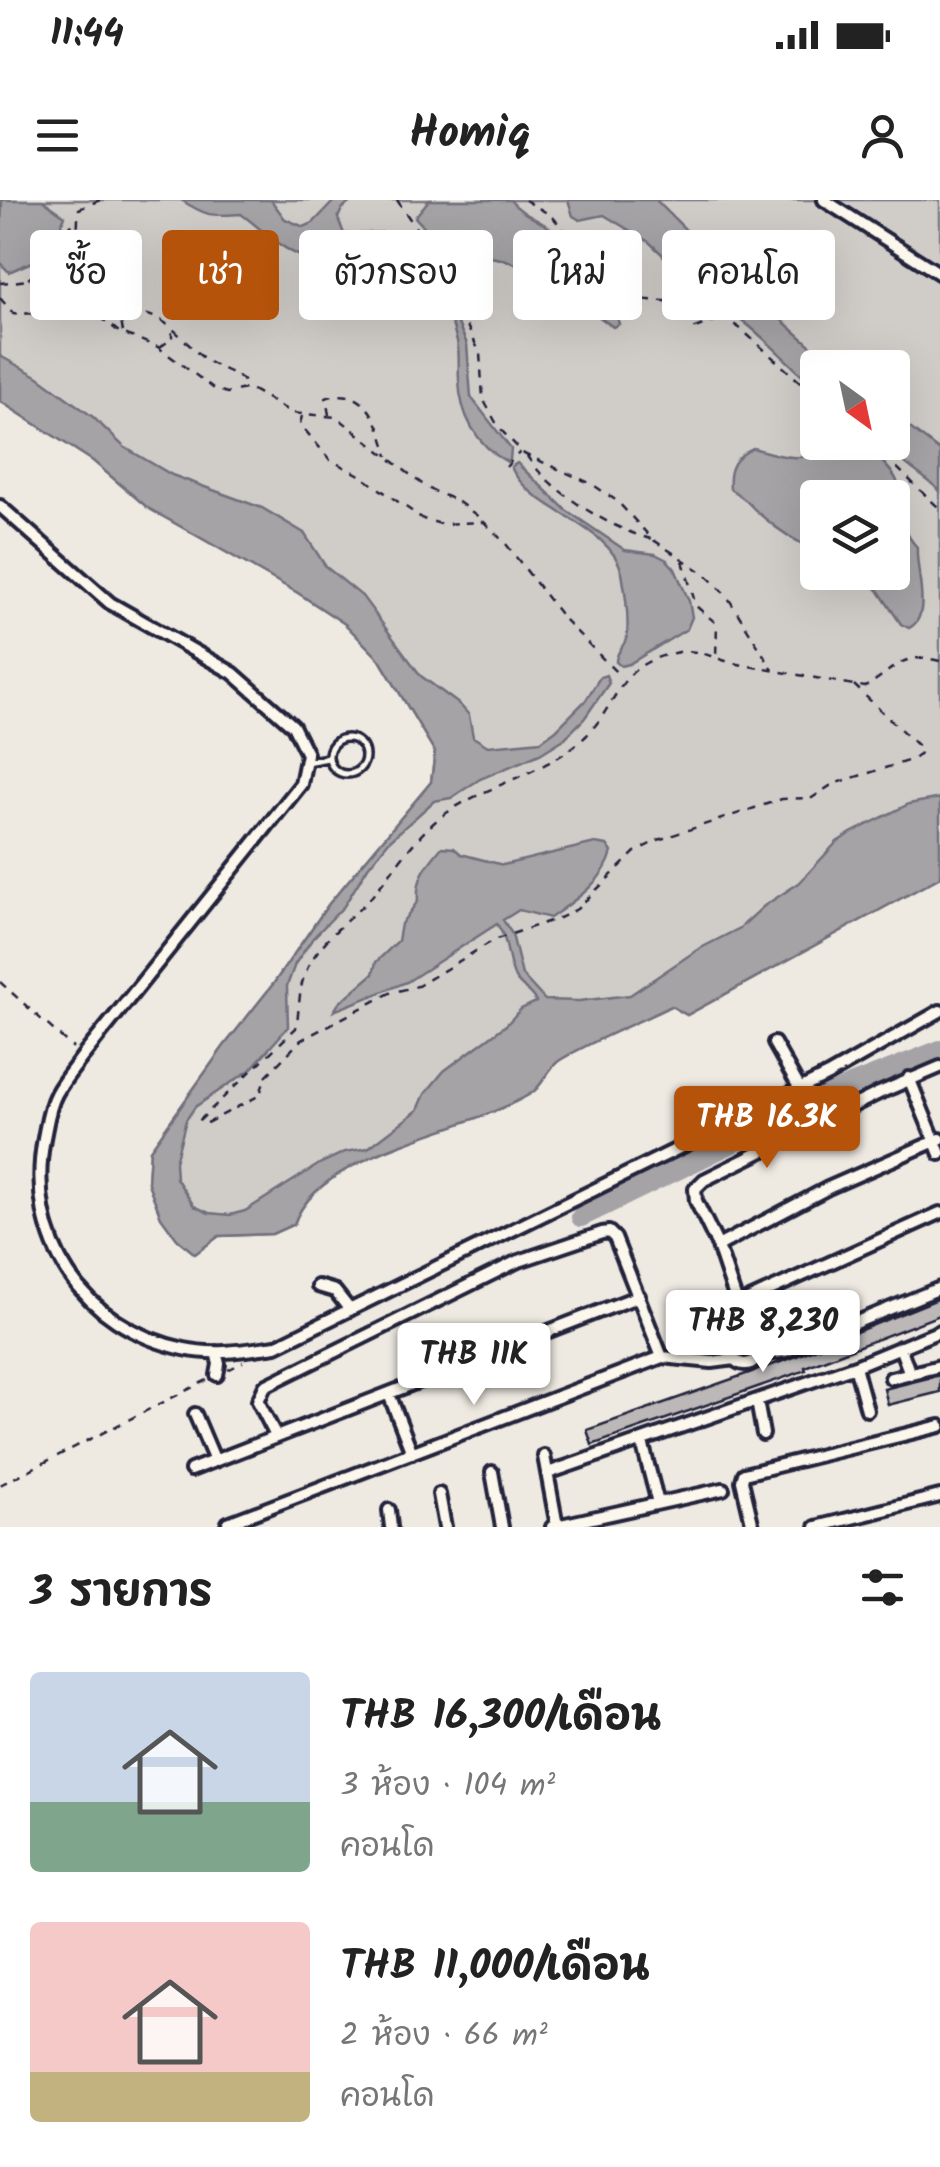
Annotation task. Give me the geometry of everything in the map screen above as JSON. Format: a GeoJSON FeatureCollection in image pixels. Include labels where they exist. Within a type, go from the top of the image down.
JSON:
{"type":"FeatureCollection","features":[{"type":"Feature","properties":{"kind":"street"},"geometry":{"type":"LineString","coordinates":[[824,200],[940,274]]}},
{"type":"Feature","properties":{"kind":"street"},"geometry":{"type":"LineString","coordinates":[[0,506],[110,603],[234,672],[293,726],[302,739],[306,762],[300,784],[83,1056],[56,1092],[49,1111],[40,1162],[44,1216],[61,1264],[82,1292],[110,1317],[138,1334],[184,1349],[216,1352],[276,1346],[800,1089],[940,1011]]}},
{"type":"Feature","properties":{"kind":"street"},"geometry":{"type":"LineString","coordinates":[[774,1043],[800,1089]]}},
{"type":"Feature","properties":{"kind":"street"},"geometry":{"type":"LineString","coordinates":[[757,1356],[758,1344],[748,1336],[718,1246],[696,1202],[695,1189],[704,1180],[909,1078],[940,1067]]}},
{"type":"Feature","properties":{"kind":"street"},"geometry":{"type":"LineString","coordinates":[[909,1078],[938,1140],[940,1154]]}},
{"type":"Feature","properties":{"kind":"street"},"geometry":{"type":"LineString","coordinates":[[718,1246],[828,1188],[938,1140]]}},
{"type":"Feature","properties":{"kind":"street"},"geometry":{"type":"LineString","coordinates":[[739,1304],[940,1212]]}},
{"type":"Feature","properties":{"kind":"street"},"geometry":{"type":"LineString","coordinates":[[276,1436],[258,1401],[264,1386],[516,1262],[609,1232],[615,1238],[662,1358]]}},
{"type":"Feature","properties":{"kind":"street"},"geometry":{"type":"LineString","coordinates":[[318,1286],[335,1291],[350,1310]]}},
{"type":"Feature","properties":{"kind":"street"},"geometry":{"type":"LineString","coordinates":[[228,1523],[662,1358],[712,1362],[735,1359],[747,1363],[940,1288]]}},
{"type":"Feature","properties":{"kind":"street"},"geometry":{"type":"LineString","coordinates":[[191,1470],[639,1296]]}},
{"type":"Feature","properties":{"kind":"street"},"geometry":{"type":"LineString","coordinates":[[548,1473],[856,1366],[940,1331]]}},
{"type":"Feature","properties":{"kind":"street"},"geometry":{"type":"LineString","coordinates":[[735,1359],[733,1343],[748,1336]]}},
{"type":"Feature","properties":{"kind":"street"},"geometry":{"type":"LineString","coordinates":[[900,1347],[910,1374]]}},
{"type":"Feature","properties":{"kind":"street"},"geometry":{"type":"LineString","coordinates":[[216,1352],[220,1364],[217,1375]]}},
{"type":"Feature","properties":{"kind":"street"},"geometry":{"type":"LineString","coordinates":[[856,1366],[867,1410]]}},
{"type":"Feature","properties":{"kind":"street"},"geometry":{"type":"LineString","coordinates":[[891,1378],[940,1366]]}},
{"type":"Feature","properties":{"kind":"street"},"geometry":{"type":"LineString","coordinates":[[389,1394],[412,1453]]}},
{"type":"Feature","properties":{"kind":"street"},"geometry":{"type":"LineString","coordinates":[[757,1401],[763,1434]]}},
{"type":"Feature","properties":{"kind":"street"},"geometry":{"type":"LineString","coordinates":[[194,1414],[215,1461]]}},
{"type":"Feature","properties":{"kind":"street"},"geometry":{"type":"LineString","coordinates":[[753,1527],[742,1481],[744,1474],[940,1426]]}},
{"type":"Feature","properties":{"kind":"street"},"geometry":{"type":"LineString","coordinates":[[642,1442],[658,1503]]}},
{"type":"Feature","properties":{"kind":"street"},"geometry":{"type":"LineString","coordinates":[[544,1456],[555,1526],[723,1488]]}},
{"type":"Feature","properties":{"kind":"street"},"geometry":{"type":"LineString","coordinates":[[492,1472],[502,1527]]}},
{"type":"Feature","properties":{"kind":"street"},"geometry":{"type":"LineString","coordinates":[[440,1494],[445,1527]]}},
{"type":"Feature","properties":{"kind":"street"},"geometry":{"type":"LineString","coordinates":[[816,1527],[940,1496]]}},
{"type":"Feature","properties":{"kind":"street"},"geometry":{"type":"LineString","coordinates":[[388,1510],[391,1527]]}},
{"type":"Feature","properties":{"kind":"lane"},"geometry":{"type":"LineString","coordinates":[[341,739],[358,741],[364,751],[360,767],[350,773],[339,771],[329,758],[332,746],[341,739]]}},
{"type":"Feature","properties":{"kind":"lane"},"geometry":{"type":"LineString","coordinates":[[306,762],[329,758]]}},
{"type":"Feature","properties":{"kind":"path"},"geometry":{"type":"LineString","coordinates":[[77,230],[79,209],[100,200]]}},
{"type":"Feature","properties":{"kind":"path"},"geometry":{"type":"LineString","coordinates":[[397,200],[430,249],[480,353],[480,381],[490,414],[527,456],[604,492],[638,520],[652,540]]}},
{"type":"Feature","properties":{"kind":"path"},"geometry":{"type":"LineString","coordinates":[[525,200],[552,216],[612,288],[630,299],[662,301]]}},
{"type":"Feature","properties":{"kind":"path"},"geometry":{"type":"LineString","coordinates":[[27,280],[46,266],[62,232],[77,222]]}},
{"type":"Feature","properties":{"kind":"path"},"geometry":{"type":"LineString","coordinates":[[0,283],[30,280]]}},
{"type":"Feature","properties":{"kind":"path"},"geometry":{"type":"LineString","coordinates":[[0,298],[13,313],[30,314]]}},
{"type":"Feature","properties":{"kind":"path"},"geometry":{"type":"LineString","coordinates":[[142,313],[164,322],[208,361],[241,378],[249,388],[292,412],[329,416],[358,432],[426,488],[457,500],[506,544],[563,618],[624,679]]}},
{"type":"Feature","properties":{"kind":"path"},"geometry":{"type":"LineString","coordinates":[[105,320],[123,334],[158,348],[213,388],[228,393],[249,388]]}},
{"type":"Feature","properties":{"kind":"path"},"geometry":{"type":"LineString","coordinates":[[121,320],[123,334]]}},
{"type":"Feature","properties":{"kind":"path"},"geometry":{"type":"LineString","coordinates":[[689,320],[695,328],[716,320]]}},
{"type":"Feature","properties":{"kind":"path"},"geometry":{"type":"LineString","coordinates":[[727,320],[800,382]]}},
{"type":"Feature","properties":{"kind":"path"},"geometry":{"type":"LineString","coordinates":[[158,348],[172,339],[172,330]]}},
{"type":"Feature","properties":{"kind":"path"},"geometry":{"type":"LineString","coordinates":[[329,416],[326,398],[349,394],[360,400],[376,421],[388,458]]}},
{"type":"Feature","properties":{"kind":"path"},"geometry":{"type":"LineString","coordinates":[[303,413],[300,424],[330,460],[358,474],[423,519],[440,524],[484,522]]}},
{"type":"Feature","properties":{"kind":"path"},"geometry":{"type":"LineString","coordinates":[[507,466],[521,451]]}},
{"type":"Feature","properties":{"kind":"path"},"geometry":{"type":"LineString","coordinates":[[527,456],[537,472],[594,512],[626,532],[652,540],[705,574],[727,596],[773,670]]}},
{"type":"Feature","properties":{"kind":"path"},"geometry":{"type":"LineString","coordinates":[[891,460],[940,508]]}},
{"type":"Feature","properties":{"kind":"path"},"geometry":{"type":"LineString","coordinates":[[682,558],[696,606],[717,624],[715,658]]}},
{"type":"Feature","properties":{"kind":"path"},"geometry":{"type":"LineString","coordinates":[[854,686],[920,748],[914,760],[834,784],[812,798],[782,799],[698,825],[647,846],[614,870],[562,918],[494,940],[418,986],[390,993],[301,1040],[265,1077],[260,1095],[202,1124],[200,1120],[211,1106],[258,1068],[296,1028],[300,990],[320,946],[372,895],[422,834],[446,812],[501,782],[544,765],[588,734],[624,679],[641,666],[684,650],[865,688],[904,660],[920,655],[940,661]]}},
{"type":"Feature","properties":{"kind":"path"},"geometry":{"type":"LineString","coordinates":[[0,982],[83,1056]]}},
{"type":"Feature","properties":{"kind":"path"},"geometry":{"type":"LineString","coordinates":[[0,1484],[246,1361]]}},
{"type":"Feature","properties":{"kind":"shaded area"},"geometry":{"type":"Polygon","coordinates":[[[0,200],[940,200],[940,877],[687,1015],[671,1006],[573,1052],[556,1063],[534,1091],[503,1107],[364,1160],[333,1178],[309,1199],[294,1224],[272,1234],[219,1236],[195,1254],[177,1239],[161,1217],[148,1183],[150,1150],[328,905],[431,782],[435,752],[380,660],[345,624],[148,508],[93,461],[0,401],[0,200]]]}},
{"type":"Feature","properties":{"kind":"shaded area"},"geometry":{"type":"Polygon","coordinates":[[[2,200],[42,200],[65,216],[59,230],[30,230],[30,263],[9,272],[0,263],[2,200]]]}},
{"type":"Feature","properties":{"kind":"shaded area"},"geometry":{"type":"Polygon","coordinates":[[[181,200],[271,200],[285,219],[304,227],[335,200],[353,200],[338,218],[342,230],[299,230],[299,255],[279,244],[279,230],[261,230],[241,214],[197,210],[181,200]]]}},
{"type":"Feature","properties":{"kind":"shaded area"},"geometry":{"type":"Polygon","coordinates":[[[429,200],[510,200],[553,230],[513,230],[513,263],[493,257],[493,230],[428,230],[415,217],[429,200]]]}},
{"type":"Feature","properties":{"kind":"shaded area"},"geometry":{"type":"Polygon","coordinates":[[[568,200],[656,200],[686,230],[662,230],[662,254],[642,238],[642,230],[629,230],[604,215],[580,220],[573,216],[568,200]]]}},
{"type":"Feature","properties":{"kind":"shaded area"},"geometry":{"type":"Polygon","coordinates":[[[451,320],[456,320],[467,344],[471,397],[511,449],[507,462],[478,438],[466,416],[460,393],[458,346],[451,320]]]}},
{"type":"Feature","properties":{"kind":"shaded area"},"geometry":{"type":"Polygon","coordinates":[[[604,320],[618,320],[619,324],[613,327],[604,320]]]}},
{"type":"Feature","properties":{"kind":"shaded area"},"geometry":{"type":"Polygon","coordinates":[[[741,320],[782,320],[818,350],[800,350],[800,373],[741,320]]]}},
{"type":"Feature","properties":{"kind":"shaded area"},"geometry":{"type":"Polygon","coordinates":[[[0,356],[37,376],[93,417],[124,447],[172,475],[262,508],[304,533],[326,567],[362,596],[421,676],[469,715],[473,737],[488,746],[541,741],[586,700],[600,677],[606,675],[609,683],[584,719],[564,739],[540,754],[480,779],[451,798],[434,801],[389,841],[368,867],[344,906],[313,938],[295,964],[287,986],[288,1027],[250,1070],[195,1107],[186,1120],[175,1162],[176,1178],[194,1206],[209,1213],[230,1215],[245,1211],[321,1163],[345,1152],[368,1148],[418,1110],[425,1094],[444,1071],[506,1025],[521,1009],[536,1002],[515,978],[497,924],[407,982],[334,1011],[373,974],[376,962],[398,941],[401,924],[418,901],[424,872],[442,847],[503,865],[595,843],[607,845],[612,852],[596,881],[550,918],[519,910],[503,920],[512,934],[522,975],[545,1000],[630,995],[697,950],[740,928],[799,883],[837,842],[851,833],[909,804],[940,798],[940,877],[687,1015],[671,1006],[573,1052],[556,1063],[534,1091],[503,1107],[363,1160],[309,1199],[294,1224],[272,1234],[219,1236],[195,1254],[177,1239],[161,1217],[148,1183],[150,1150],[328,905],[431,782],[435,752],[380,660],[345,624],[148,508],[93,461],[0,401],[0,356]]]}},
{"type":"Feature","properties":{"kind":"shaded area"},"geometry":{"type":"Polygon","coordinates":[[[910,428],[940,451],[940,491],[909,467],[903,461],[910,460],[910,428]]]}},
{"type":"Feature","properties":{"kind":"shaded area"},"geometry":{"type":"Polygon","coordinates":[[[753,448],[800,460],[880,460],[896,480],[800,480],[800,543],[730,489],[730,475],[741,455],[753,448]]]}},
{"type":"Feature","properties":{"kind":"shaded area"},"geometry":{"type":"Polygon","coordinates":[[[517,463],[566,510],[625,550],[655,554],[667,560],[689,601],[692,617],[687,629],[629,664],[621,666],[616,662],[626,639],[627,620],[622,573],[615,556],[603,542],[521,482],[511,467],[517,463]]]}},
{"type":"Feature","properties":{"kind":"shaded area"},"geometry":{"type":"Polygon","coordinates":[[[910,538],[917,547],[922,604],[916,622],[909,628],[901,624],[878,590],[910,590],[910,538]]]}},
{"type":"Feature","properties":{"kind":"building"},"geometry":{"type":"Polygon","coordinates":[[[940,1298],[940,1315],[805,1367],[806,1370],[592,1445],[587,1430],[789,1359],[940,1298]]]}},
{"type":"Feature","properties":{"kind":"building"},"geometry":{"type":"Polygon","coordinates":[[[940,1375],[940,1392],[888,1405],[884,1389],[940,1375]]]}},
{"type":"Feature","properties":{"kind":"waterway"},"geometry":{"type":"LineString","coordinates":[[581,1217],[853,1084],[940,1050]]}}]}
